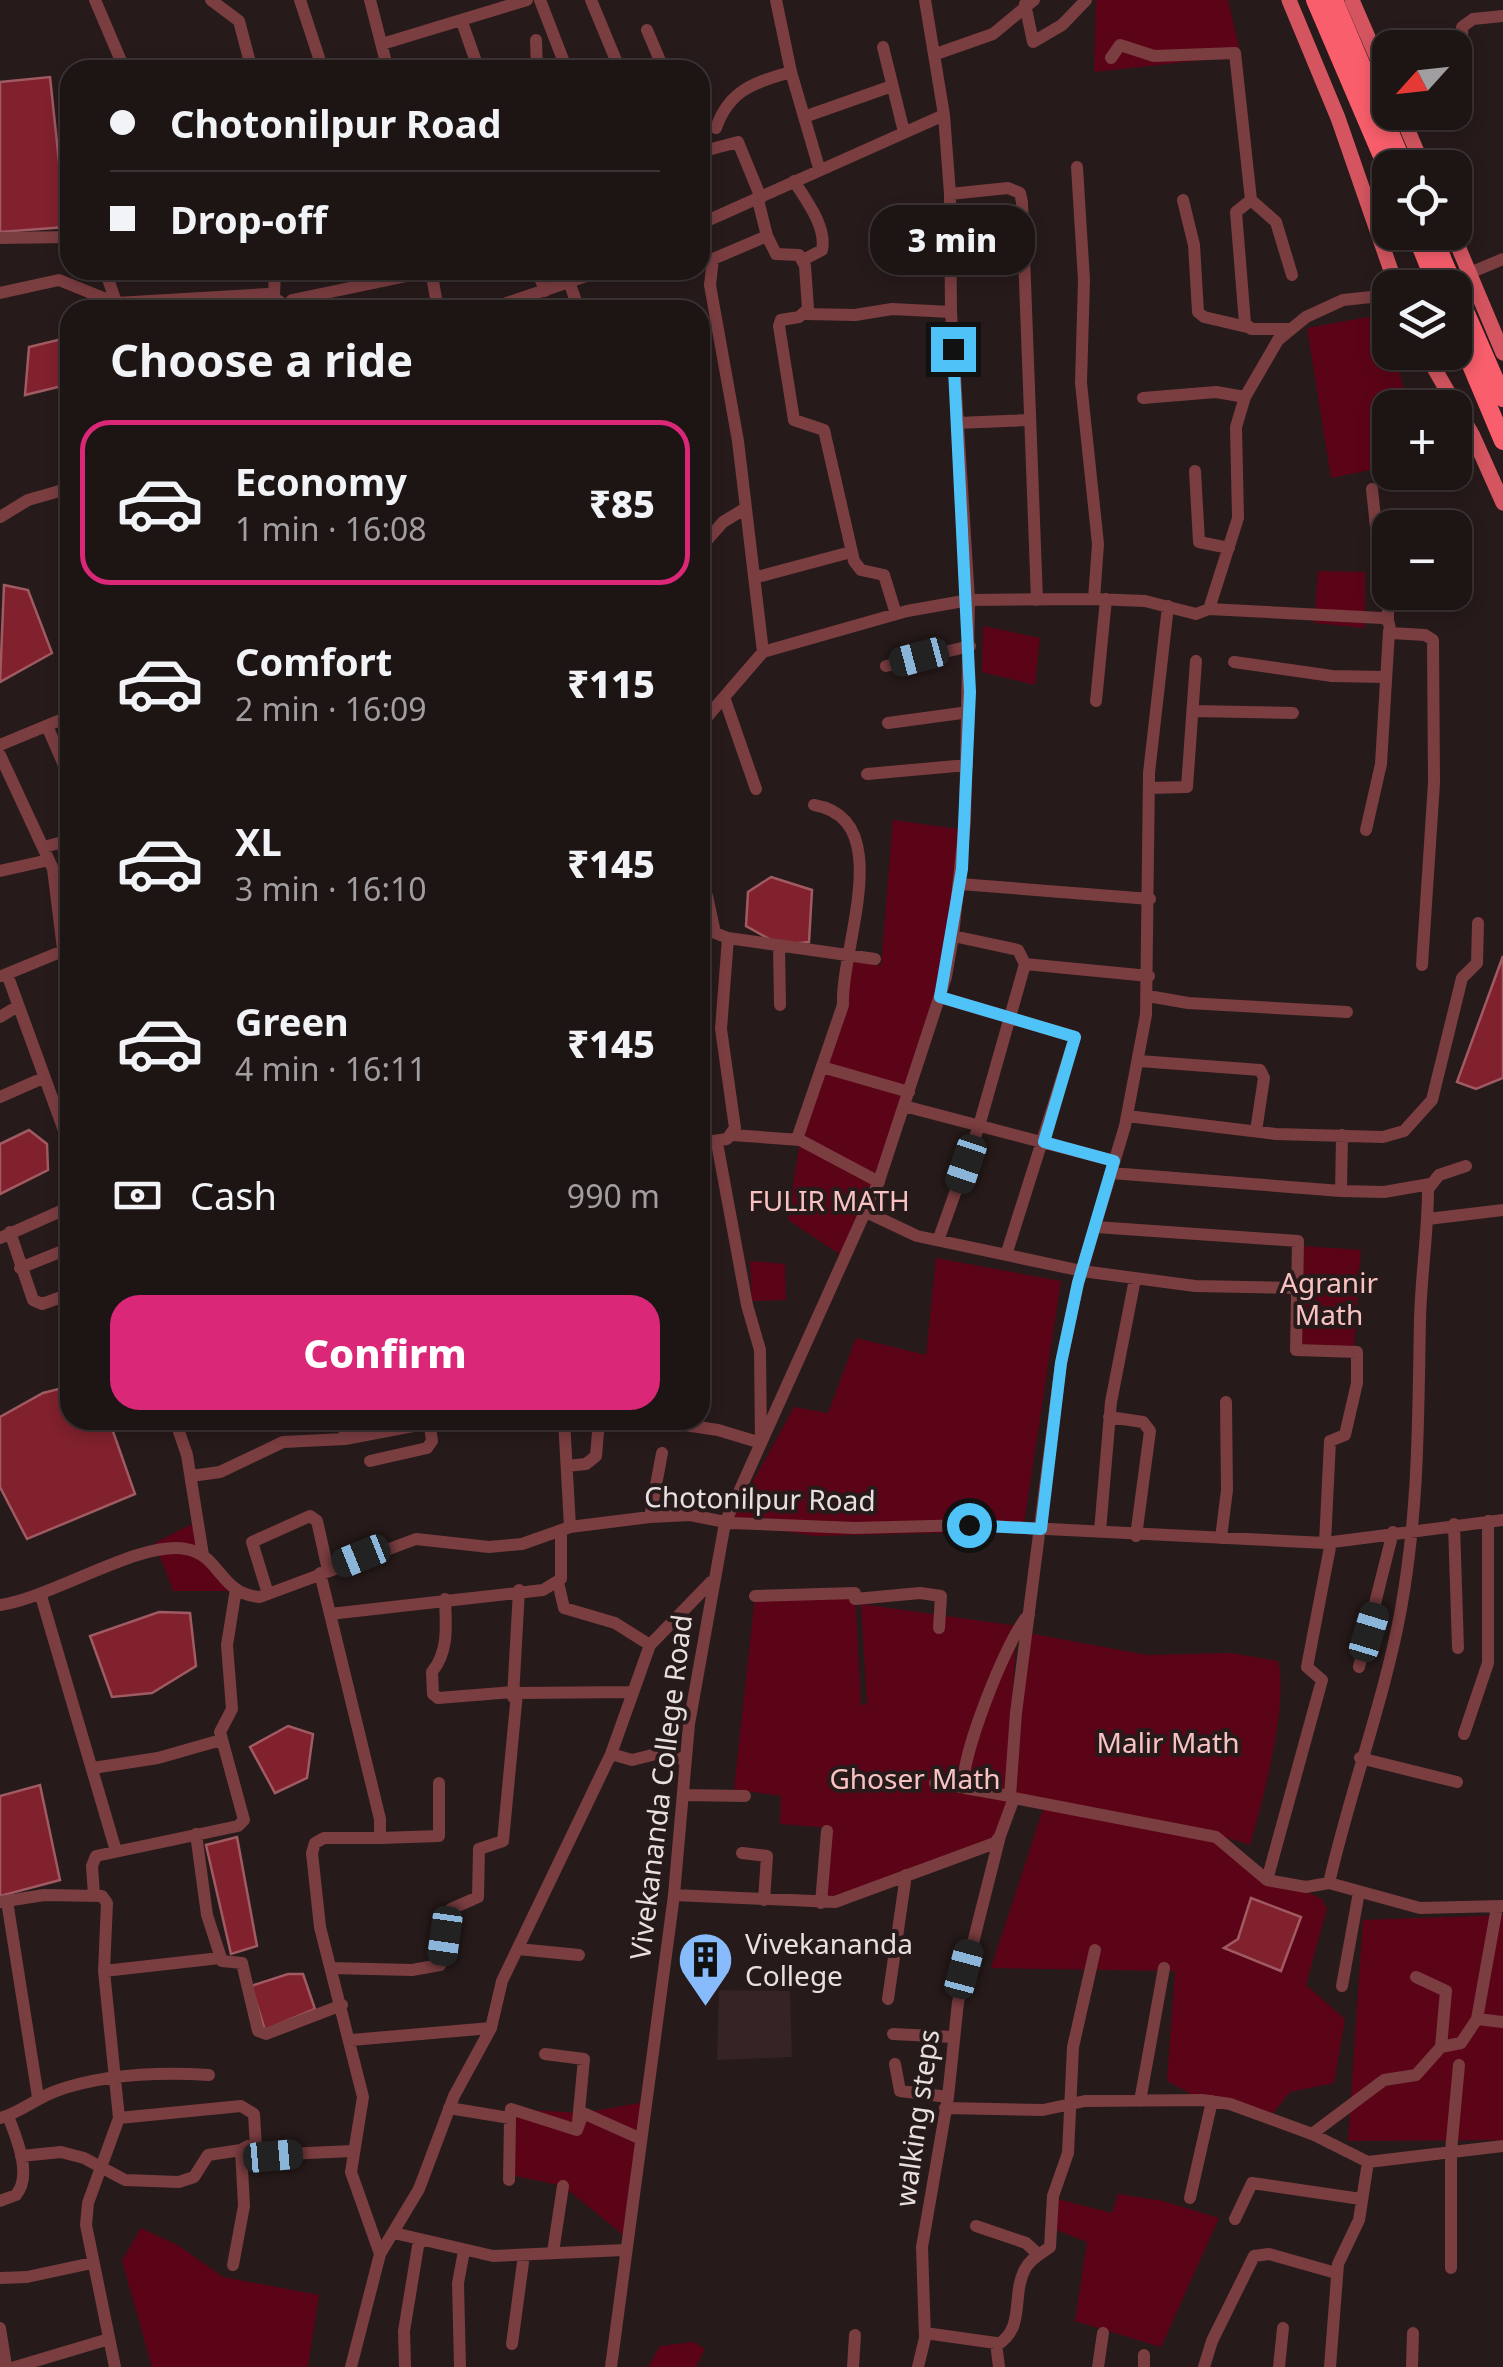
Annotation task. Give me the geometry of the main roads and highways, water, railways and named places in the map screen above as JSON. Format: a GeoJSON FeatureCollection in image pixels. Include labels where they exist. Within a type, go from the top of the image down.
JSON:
{"type":"FeatureCollection","features":[{"type":"Feature","properties":{"kind":"highway"},"geometry":{"type":"LineString","coordinates":[[1315,0],[1379,150]]}},
{"type":"Feature","properties":{"kind":"highway"},"geometry":{"type":"LineString","coordinates":[[1334,0],[1397,150]]}},
{"type":"Feature","properties":{"kind":"highway"},"geometry":{"type":"LineString","coordinates":[[1428,250],[1441,270]]}},
{"type":"Feature","properties":{"kind":"highway"},"geometry":{"type":"LineString","coordinates":[[1434,250],[1437,270]]}},
{"type":"Feature","properties":{"kind":"highway"},"geometry":{"type":"LineString","coordinates":[[1472,328],[1503,398]]}},
{"type":"Feature","properties":{"kind":"highway"},"geometry":{"type":"LineString","coordinates":[[1472,368],[1503,441]]}},
{"type":"Feature","properties":{"kind":"main road"},"geometry":{"type":"LineString","coordinates":[[1289,0],[1338,118],[1391,270]]}},
{"type":"Feature","properties":{"kind":"main road"},"geometry":{"type":"LineString","coordinates":[[1352,0],[1372,46]]}},
{"type":"Feature","properties":{"kind":"main road"},"geometry":{"type":"LineString","coordinates":[[1459,250],[1503,353]]}},
{"type":"Feature","properties":{"kind":"main road"},"geometry":{"type":"LineString","coordinates":[[1435,370],[1473,436],[1503,504]]}},
{"type":"Feature","properties":{"kind":"place","name":"Vivekananda College"},"geometry":{"type":"Point","coordinates":[706,2008]}},
{"type":"Feature","properties":{"kind":"park label","name":"FULIR MATH"},"geometry":{"type":"Point","coordinates":[829,1200]}},
{"type":"Feature","properties":{"kind":"park label","name":"Agranir Math"},"geometry":{"type":"Point","coordinates":[1329,1298]}},
{"type":"Feature","properties":{"kind":"park label","name":"Malir Math"},"geometry":{"type":"Point","coordinates":[1168,1742]}},
{"type":"Feature","properties":{"kind":"park label","name":"Ghoser Math"},"geometry":{"type":"Point","coordinates":[915,1778]}}]}
